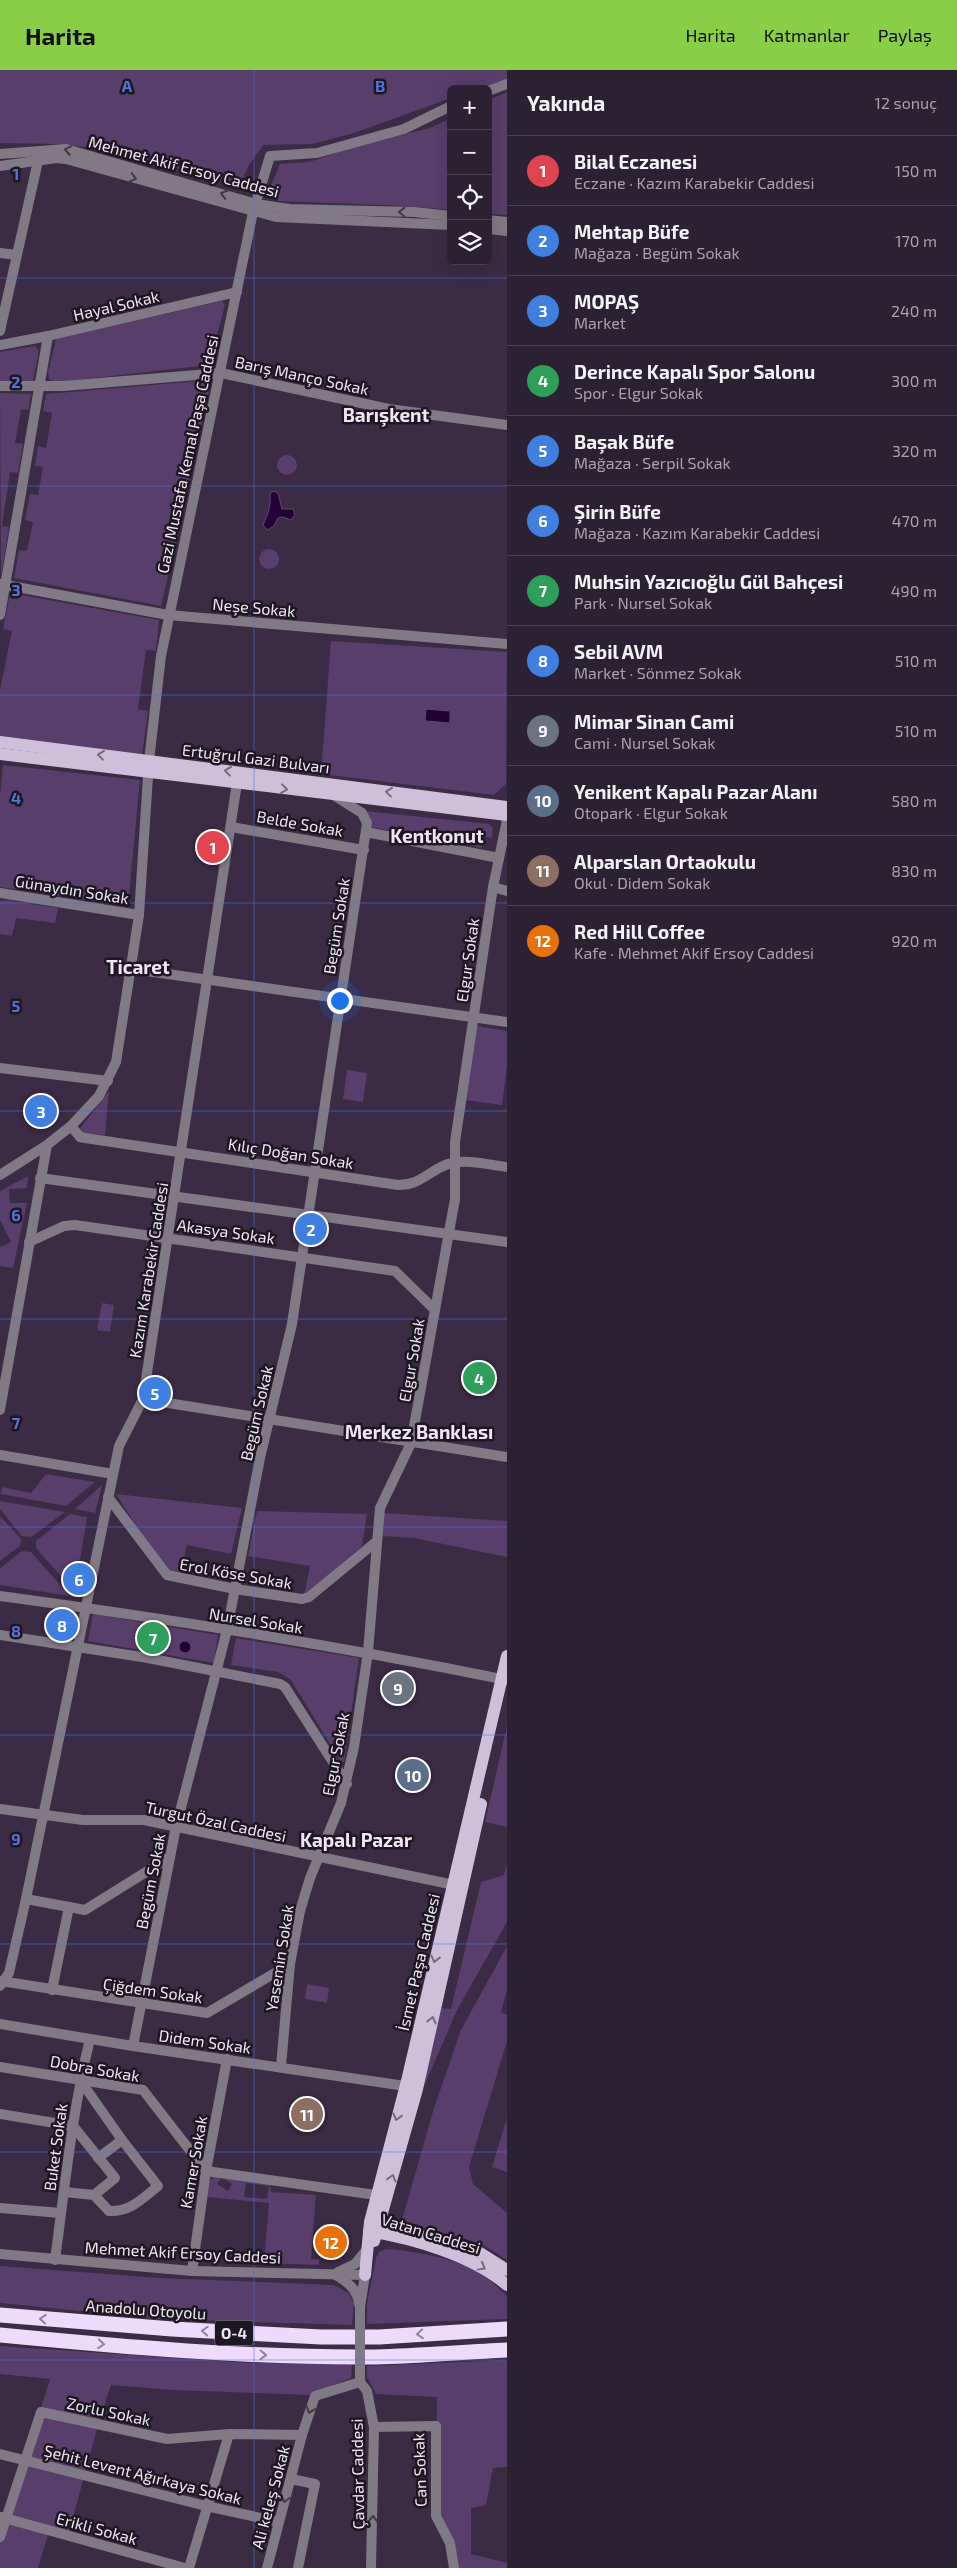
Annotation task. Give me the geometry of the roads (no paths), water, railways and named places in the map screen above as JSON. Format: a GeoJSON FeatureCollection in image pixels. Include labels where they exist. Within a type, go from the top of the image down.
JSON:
{"type":"FeatureCollection","features":[{"type":"Feature","properties":{"kind":"highway","name":"Anadolu Otoyolu"},"geometry":{"type":"LineString","coordinates":[[0,2315],[172,2329],[321,2337],[379,2338],[469,2330],[507,2329]]}},
{"type":"Feature","properties":{"kind":"highway","name":"O-4"},"geometry":{"type":"LineString","coordinates":[[0,2335],[240,2354],[376,2357],[507,2350]]}},
{"type":"Feature","properties":{"kind":"main road","name":"Ertuğrul Gazi Bulvarı"},"geometry":{"type":"LineString","coordinates":[[0,742],[237,783],[507,816]]}},
{"type":"Feature","properties":{"kind":"main road","name":"Ertuğrul Gazi Bulvarı"},"geometry":{"type":"LineString","coordinates":[[0,754],[149,767],[507,807]]}},
{"type":"Feature","properties":{"kind":"main road","name":"İsmet Paşa Caddesi"},"geometry":{"type":"LineString","coordinates":[[365,2275],[374,2228],[411,2087],[505,1683],[507,1656]]}},
{"type":"Feature","properties":{"kind":"main road"},"geometry":{"type":"LineString","coordinates":[[369,2250],[401,2234],[382,2196]]}},
{"type":"Feature","properties":{"kind":"main road","name":"Vatan Caddesi"},"geometry":{"type":"LineString","coordinates":[[374,2228],[480,2253],[507,2270]]}},
{"type":"Feature","properties":{"kind":"main road","name":"Vatan Caddesi"},"geometry":{"type":"LineString","coordinates":[[401,2234],[466,2258],[484,2267],[507,2285]]}},
{"type":"Feature","properties":{"kind":"street"},"geometry":{"type":"LineString","coordinates":[[492,89],[507,84]]}},
{"type":"Feature","properties":{"kind":"street","name":"Gazi Mustafa Kemal Paşa Caddesi"},"geometry":{"type":"LineString","coordinates":[[0,1175],[5,1167],[47,1145],[71,1126],[99,1096],[108,1081],[119,1050],[139,915],[149,767],[168,614],[255,208],[270,156],[298,156],[333,149],[404,129],[447,108]]}},
{"type":"Feature","properties":{"kind":"street","name":"Mehmet Akif Ersoy Caddesi"},"geometry":{"type":"LineString","coordinates":[[0,154],[66,149],[255,208],[276,217],[447,225]]}},
{"type":"Feature","properties":{"kind":"street","name":"Mehmet Akif Ersoy Caddesi"},"geometry":{"type":"LineString","coordinates":[[0,166],[66,159],[255,208],[414,212],[447,216]]}},
{"type":"Feature","properties":{"kind":"street"},"geometry":{"type":"LineString","coordinates":[[0,330],[38,161]]}},
{"type":"Feature","properties":{"kind":"street"},"geometry":{"type":"LineString","coordinates":[[492,220],[507,222]]}},
{"type":"Feature","properties":{"kind":"street"},"geometry":{"type":"LineString","coordinates":[[492,230],[507,232]]}},
{"type":"Feature","properties":{"kind":"street"},"geometry":{"type":"LineString","coordinates":[[0,253],[16,255]]}},
{"type":"Feature","properties":{"kind":"street","name":"Hayal Sokak"},"geometry":{"type":"LineString","coordinates":[[0,345],[48,336],[237,292]]}},
{"type":"Feature","properties":{"kind":"street"},"geometry":{"type":"LineString","coordinates":[[0,615],[3,584],[41,386],[48,336]]}},
{"type":"Feature","properties":{"kind":"street","name":"Barış Manço Sokak"},"geometry":{"type":"LineString","coordinates":[[0,386],[41,386],[220,373],[390,409],[507,425]]}},
{"type":"Feature","properties":{"kind":"street","name":"Neşe Sokak"},"geometry":{"type":"LineString","coordinates":[[3,584],[168,614],[507,644]]}},
{"type":"Feature","properties":{"kind":"street","name":"Kazım Karabekir Caddesi"},"geometry":{"type":"LineString","coordinates":[[1,1983],[9,1973],[26,1899],[119,1446],[143,1399],[237,783]]}},
{"type":"Feature","properties":{"kind":"street","name":"Begüm Sokak"},"geometry":{"type":"LineString","coordinates":[[133,2046],[176,1827],[197,1739],[227,1630],[260,1458],[271,1419],[292,1324],[306,1214],[367,823],[362,813],[335,796]]}},
{"type":"Feature","properties":{"kind":"street","name":"Elgur Sokak"},"geometry":{"type":"LineString","coordinates":[[319,1857],[347,1784],[368,1652],[380,1508],[411,1443],[456,1190],[454,1162],[493,888],[507,820]]}},
{"type":"Feature","properties":{"kind":"street","name":"Belde Sokak"},"geometry":{"type":"LineString","coordinates":[[231,826],[364,850]]}},
{"type":"Feature","properties":{"kind":"street","name":"Belde Sokak"},"geometry":{"type":"LineString","coordinates":[[366,832],[498,858]]}},
{"type":"Feature","properties":{"kind":"street"},"geometry":{"type":"LineString","coordinates":[[493,888],[507,891]]}},
{"type":"Feature","properties":{"kind":"street","name":"Günaydın Sokak"},"geometry":{"type":"LineString","coordinates":[[0,893],[139,915]]}},
{"type":"Feature","properties":{"kind":"street"},"geometry":{"type":"LineString","coordinates":[[132,969],[507,1022]]}},
{"type":"Feature","properties":{"kind":"street"},"geometry":{"type":"LineString","coordinates":[[0,1068],[108,1081]]}},
{"type":"Feature","properties":{"kind":"street","name":"Kılıç Doğan Sokak"},"geometry":{"type":"LineString","coordinates":[[71,1126],[80,1137],[85,1138],[407,1185],[419,1182],[439,1168],[454,1162]]}},
{"type":"Feature","properties":{"kind":"street"},"geometry":{"type":"LineString","coordinates":[[0,1410],[47,1145]]}},
{"type":"Feature","properties":{"kind":"street"},"geometry":{"type":"LineString","coordinates":[[454,1162],[507,1167]]}},
{"type":"Feature","properties":{"kind":"street"},"geometry":{"type":"LineString","coordinates":[[40,1178],[507,1242]]}},
{"type":"Feature","properties":{"kind":"street","name":"Akasya Sokak"},"geometry":{"type":"LineString","coordinates":[[29,1242],[64,1226],[76,1225],[395,1271],[435,1310]]}},
{"type":"Feature","properties":{"kind":"street"},"geometry":{"type":"LineString","coordinates":[[143,1399],[507,1457]]}},
{"type":"Feature","properties":{"kind":"street"},"geometry":{"type":"LineString","coordinates":[[0,1455],[113,1474]]}},
{"type":"Feature","properties":{"kind":"street","name":"Erol Köse Sokak"},"geometry":{"type":"LineString","coordinates":[[108,1497],[167,1575],[235,1590],[294,1599],[309,1597],[377,1541]]}},
{"type":"Feature","properties":{"kind":"street","name":"Nursel Sokak"},"geometry":{"type":"LineString","coordinates":[[0,1596],[368,1652],[505,1683]]}},
{"type":"Feature","properties":{"kind":"street"},"geometry":{"type":"LineString","coordinates":[[0,1635],[78,1646],[217,1670],[273,1682],[285,1687],[347,1784]]}},
{"type":"Feature","properties":{"kind":"street","name":"Turgut Özal Caddesi"},"geometry":{"type":"LineString","coordinates":[[0,1809],[83,1820],[134,1819],[457,1886]]}},
{"type":"Feature","properties":{"kind":"street"},"geometry":{"type":"LineString","coordinates":[[26,1899],[85,1910],[170,1857]]}},
{"type":"Feature","properties":{"kind":"street","name":"Yasemin Sokak"},"geometry":{"type":"LineString","coordinates":[[281,2066],[290,1964],[304,1897],[319,1857]]}},
{"type":"Feature","properties":{"kind":"street"},"geometry":{"type":"LineString","coordinates":[[52,1990],[69,1907]]}},
{"type":"Feature","properties":{"kind":"street","name":"Çiğdem Sokak"},"geometry":{"type":"LineString","coordinates":[[1,1983],[141,2005],[207,2013],[290,1964]]}},
{"type":"Feature","properties":{"kind":"street","name":"Didem Sokak"},"geometry":{"type":"LineString","coordinates":[[0,2024],[133,2046],[281,2066],[411,2087]]}},
{"type":"Feature","properties":{"kind":"street","name":"Buket Sokak"},"geometry":{"type":"LineString","coordinates":[[55,2260],[80,2080],[90,2039]]}},
{"type":"Feature","properties":{"kind":"street","name":"Kamer Sokak"},"geometry":{"type":"LineString","coordinates":[[192,2271],[206,2171],[228,2059]]}},
{"type":"Feature","properties":{"kind":"street","name":"Dobra Sokak"},"geometry":{"type":"LineString","coordinates":[[0,2067],[143,2090],[206,2171]]}},
{"type":"Feature","properties":{"kind":"street"},"geometry":{"type":"LineString","coordinates":[[64,2192],[94,2195],[109,2211],[123,2211],[158,2186],[122,2140],[80,2080]]}},
{"type":"Feature","properties":{"kind":"street"},"geometry":{"type":"LineString","coordinates":[[0,2114],[73,2126],[115,2178],[94,2195]]}},
{"type":"Feature","properties":{"kind":"street"},"geometry":{"type":"LineString","coordinates":[[98,2158],[122,2140]]}},
{"type":"Feature","properties":{"kind":"street"},"geometry":{"type":"LineString","coordinates":[[206,2171],[382,2196]]}},
{"type":"Feature","properties":{"kind":"street"},"geometry":{"type":"LineString","coordinates":[[0,2208],[61,2213]]}},
{"type":"Feature","properties":{"kind":"street"},"geometry":{"type":"LineString","coordinates":[[332,2274],[355,2264],[369,2250]]}},
{"type":"Feature","properties":{"kind":"street","name":"Mehmet Akif Ersoy Caddesi"},"geometry":{"type":"LineString","coordinates":[[0,2254],[192,2271],[365,2275]]}},
{"type":"Feature","properties":{"kind":"street"},"geometry":{"type":"LineString","coordinates":[[332,2274],[350,2285],[359,2298],[360,2307]]}},
{"type":"Feature","properties":{"kind":"street","name":"İsmet Paşa Caddesi"},"geometry":{"type":"LineString","coordinates":[[360,2382],[360,2307],[365,2275]]}},
{"type":"Feature","properties":{"kind":"street","name":"Çavdar Caddesi"},"geometry":{"type":"LineString","coordinates":[[360,2382],[367,2391],[374,2427],[371,2568]]}},
{"type":"Feature","properties":{"kind":"street","name":"Ali keleş Sokak"},"geometry":{"type":"LineString","coordinates":[[267,2568],[302,2434],[315,2396],[360,2382]]}},
{"type":"Feature","properties":{"kind":"street","name":"Zorlu Sokak"},"geometry":{"type":"LineString","coordinates":[[0,2537],[3,2518],[41,2412],[167,2439],[229,2434],[302,2434]]}},
{"type":"Feature","properties":{"kind":"street","name":"Can Sokak"},"geometry":{"type":"LineString","coordinates":[[374,2427],[436,2426],[436,2516],[450,2543],[454,2568]]}},
{"type":"Feature","properties":{"kind":"street"},"geometry":{"type":"LineString","coordinates":[[187,2568],[229,2434]]}},
{"type":"Feature","properties":{"kind":"street","name":"Şehit Levent Ağırkaya Sokak"},"geometry":{"type":"LineString","coordinates":[[0,2454],[206,2506],[279,2522]]}},
{"type":"Feature","properties":{"kind":"street"},"geometry":{"type":"LineString","coordinates":[[291,2479],[315,2484],[298,2568]]}},
{"type":"Feature","properties":{"kind":"street","name":"Erikli Sokak"},"geometry":{"type":"LineString","coordinates":[[3,2518],[187,2568]]}},
{"type":"Feature","properties":{"kind":"place","name":"Bilal Eczanesi"},"geometry":{"type":"Point","coordinates":[213,847]}},
{"type":"Feature","properties":{"kind":"place","name":"MOPAŞ"},"geometry":{"type":"Point","coordinates":[41,1111]}},
{"type":"Feature","properties":{"kind":"place","name":"Mehtap Büfe"},"geometry":{"type":"Point","coordinates":[311,1229]}},
{"type":"Feature","properties":{"kind":"place","name":"Derince Kapalı Spor Salonu"},"geometry":{"type":"Point","coordinates":[479,1378]}},
{"type":"Feature","properties":{"kind":"place","name":"Başak Büfe"},"geometry":{"type":"Point","coordinates":[155,1393]}},
{"type":"Feature","properties":{"kind":"place","name":"Şirin Büfe"},"geometry":{"type":"Point","coordinates":[79,1579]}},
{"type":"Feature","properties":{"kind":"place","name":"Sebil AVM"},"geometry":{"type":"Point","coordinates":[62,1625]}},
{"type":"Feature","properties":{"kind":"place","name":"Muhsin Yazıcıoğlu Gül Bahçesi"},"geometry":{"type":"Point","coordinates":[153,1638]}},
{"type":"Feature","properties":{"kind":"place","name":"Mimar Sinan Cami"},"geometry":{"type":"Point","coordinates":[398,1688]}},
{"type":"Feature","properties":{"kind":"place","name":"Yenikent Kapalı Pazar Alanı"},"geometry":{"type":"Point","coordinates":[413,1775]}},
{"type":"Feature","properties":{"kind":"place","name":"Alparslan Ortaokulu"},"geometry":{"type":"Point","coordinates":[307,2114]}},
{"type":"Feature","properties":{"kind":"place","name":"Red Hill Coffee"},"geometry":{"type":"Point","coordinates":[331,2242]}},
{"type":"Feature","properties":{"kind":"district","name":"Barışkent"},"geometry":{"type":"Point","coordinates":[386,414]}},
{"type":"Feature","properties":{"kind":"district","name":"Kentkonut"},"geometry":{"type":"Point","coordinates":[437,835]}},
{"type":"Feature","properties":{"kind":"district","name":"Ticaret"},"geometry":{"type":"Point","coordinates":[138,966]}},
{"type":"Feature","properties":{"kind":"district","name":"Merkez Banklası"},"geometry":{"type":"Point","coordinates":[419,1431]}},
{"type":"Feature","properties":{"kind":"district","name":"Kapalı Pazar"},"geometry":{"type":"Point","coordinates":[356,1839]}}]}
